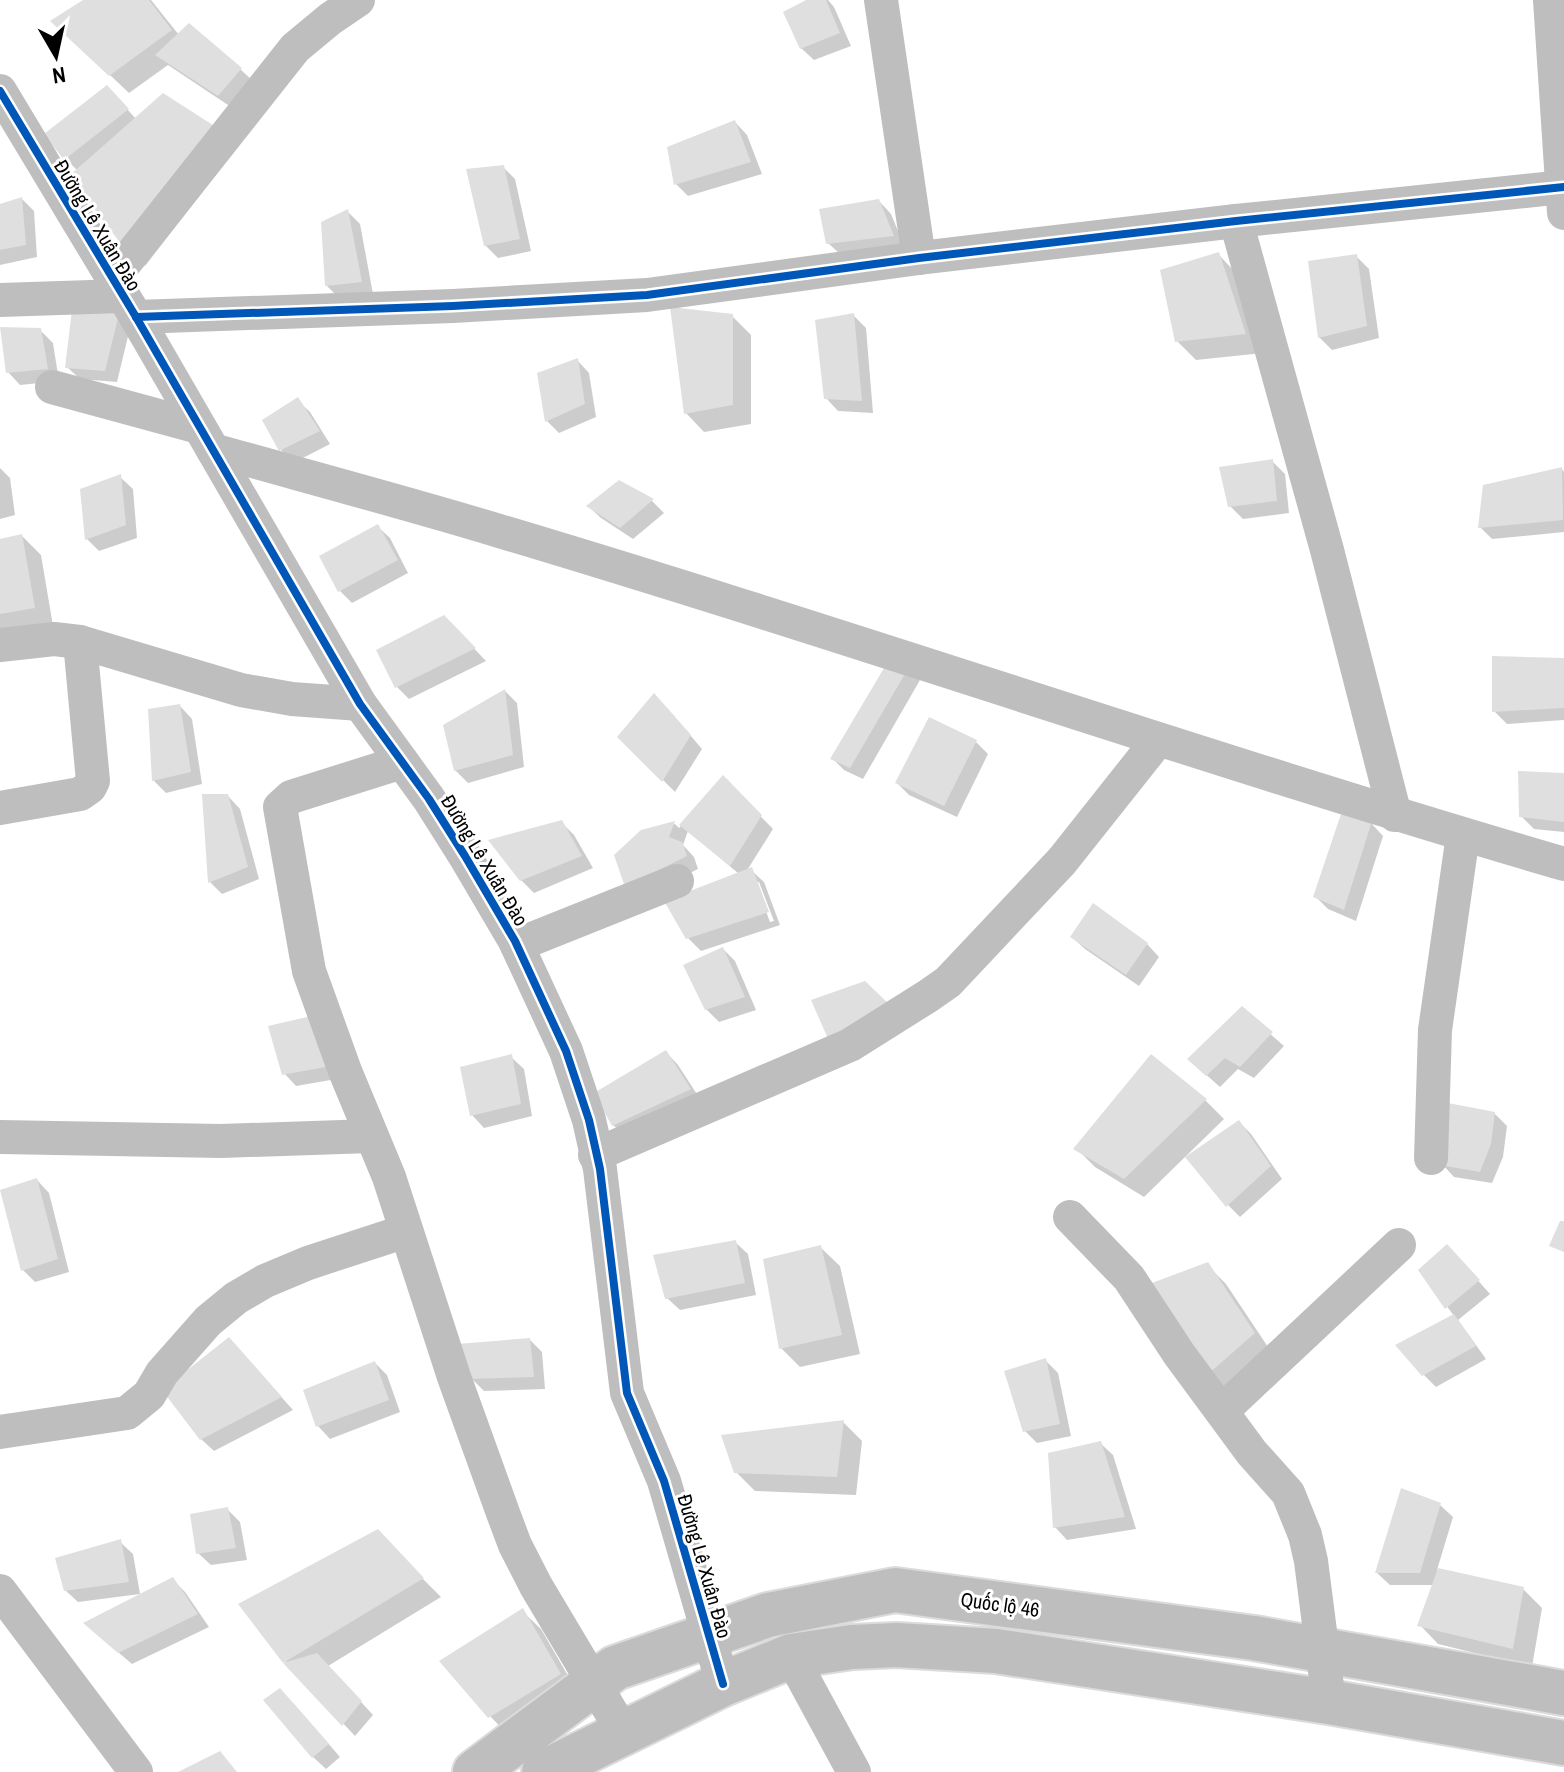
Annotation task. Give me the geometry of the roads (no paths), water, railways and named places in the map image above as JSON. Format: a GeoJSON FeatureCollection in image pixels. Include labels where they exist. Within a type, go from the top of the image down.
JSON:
{"type":"FeatureCollection","features":[{"type":"Feature","properties":{"kind":"highway","name":"Quốc lộ 46"},"geometry":{"type":"LineString","coordinates":[[475,1772],[615,1668],[768,1615],[895,1590],[1254,1638],[1564,1693]]}},
{"type":"Feature","properties":{"kind":"highway"},"geometry":{"type":"LineString","coordinates":[[544,1772],[723,1684],[791,1656],[852,1647],[897,1645],[996,1651],[1329,1702],[1564,1743]]}},
{"type":"Feature","properties":{"kind":"street"},"geometry":{"type":"LineString","coordinates":[[123,297],[295,48],[358,0]]}},
{"type":"Feature","properties":{"kind":"street"},"geometry":{"type":"LineString","coordinates":[[881,0],[919,258]]}},
{"type":"Feature","properties":{"kind":"street"},"geometry":{"type":"LineString","coordinates":[[0,300],[123,297],[453,306],[647,295],[919,258],[1236,221],[1563,196],[1550,0]]}},
{"type":"Feature","properties":{"kind":"street","name":"Đường Lê Xuân Đào"},"geometry":{"type":"LineString","coordinates":[[0,91],[360,704],[465,856],[517,945],[575,1075],[589,1120],[605,1204],[627,1393],[664,1481],[723,1684]]}},
{"type":"Feature","properties":{"kind":"street"},"geometry":{"type":"LineString","coordinates":[[1236,221],[1327,550],[1395,815]]}},
{"type":"Feature","properties":{"kind":"street"},"geometry":{"type":"LineString","coordinates":[[52,387],[460,520],[1395,815],[1564,864]]}},
{"type":"Feature","properties":{"kind":"street"},"geometry":{"type":"LineString","coordinates":[[0,645],[54,639],[80,642],[241,690],[292,699],[360,704]]}},
{"type":"Feature","properties":{"kind":"street"},"geometry":{"type":"LineString","coordinates":[[0,808],[80,794],[93,781],[80,642]]}},
{"type":"Feature","properties":{"kind":"street"},"geometry":{"type":"LineString","coordinates":[[595,1155],[850,1045],[948,982],[1062,861],[1158,740]]}},
{"type":"Feature","properties":{"kind":"street"},"geometry":{"type":"LineString","coordinates":[[402,762],[291,797],[280,807],[309,971],[345,1071],[389,1177],[454,1377],[515,1545],[623,1732]]}},
{"type":"Feature","properties":{"kind":"street"},"geometry":{"type":"LineString","coordinates":[[1431,1158],[1435,1030],[1463,835]]}},
{"type":"Feature","properties":{"kind":"street"},"geometry":{"type":"LineString","coordinates":[[517,945],[677,881]]}},
{"type":"Feature","properties":{"kind":"street"},"geometry":{"type":"LineString","coordinates":[[0,1137],[221,1141],[371,1136]]}},
{"type":"Feature","properties":{"kind":"street"},"geometry":{"type":"LineString","coordinates":[[1070,1217],[1129,1278],[1179,1354],[1252,1453],[1288,1493],[1297,1511],[1311,1561],[1329,1702]]}},
{"type":"Feature","properties":{"kind":"street"},"geometry":{"type":"LineString","coordinates":[[0,1432],[127,1413],[149,1395],[162,1373],[208,1321],[236,1298],[265,1281],[308,1263],[406,1231]]}},
{"type":"Feature","properties":{"kind":"street"},"geometry":{"type":"LineString","coordinates":[[1223,1410],[1399,1245]]}},
{"type":"Feature","properties":{"kind":"street"},"geometry":{"type":"LineString","coordinates":[[0,1591],[136,1772]]}},
{"type":"Feature","properties":{"kind":"street"},"geometry":{"type":"LineString","coordinates":[[791,1656],[854,1772]]}}]}
